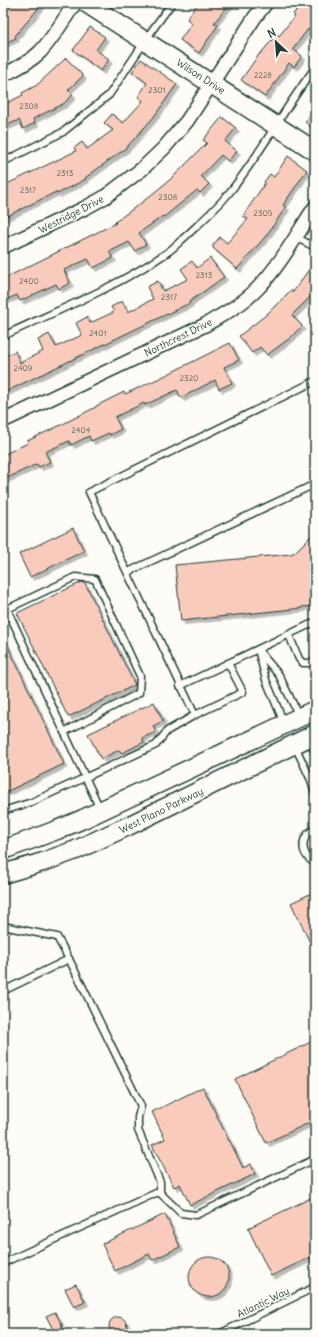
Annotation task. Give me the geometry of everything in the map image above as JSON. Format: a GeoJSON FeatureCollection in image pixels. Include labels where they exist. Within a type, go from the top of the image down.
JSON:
{"type":"FeatureCollection","features":[{"type":"Feature","properties":{"kind":"main road","name":"Wilson Drive"},"geometry":{"type":"LineString","coordinates":[[86,3],[315,151]]}},
{"type":"Feature","properties":{"kind":"main road"},"geometry":{"type":"LineString","coordinates":[[3,850],[58,830],[101,811],[300,718],[308,742]]}},
{"type":"Feature","properties":{"kind":"main road","name":"West Plano Parkway"},"geometry":{"type":"LineString","coordinates":[[3,874],[76,850],[308,742]]}},
{"type":"Feature","properties":{"kind":"street"},"geometry":{"type":"LineString","coordinates":[[3,75],[18,69],[40,52],[58,29],[75,3]]}},
{"type":"Feature","properties":{"kind":"street","name":"Westridge Drive"},"geometry":{"type":"LineString","coordinates":[[3,247],[105,197],[142,169],[187,121],[255,17],[266,3]]}},
{"type":"Feature","properties":{"kind":"street","name":"Northcrest Drive"},"geometry":{"type":"LineString","coordinates":[[3,421],[206,325],[233,309],[258,288],[278,264],[315,208]]}},
{"type":"Feature","properties":{"kind":"lane"},"geometry":{"type":"LineString","coordinates":[[3,162],[62,132],[109,95],[146,41],[152,29],[172,3]]}},
{"type":"Feature","properties":{"kind":"lane"},"geometry":{"type":"LineString","coordinates":[[3,336],[120,281],[167,253],[209,215],[229,194],[277,126],[315,68]]}},
{"type":"Feature","properties":{"kind":"lane"},"geometry":{"type":"LineString","coordinates":[[295,237],[315,247]]}},
{"type":"Feature","properties":{"kind":"lane"},"geometry":{"type":"LineString","coordinates":[[195,715],[89,492],[315,381]]}},
{"type":"Feature","properties":{"kind":"lane"},"geometry":{"type":"LineString","coordinates":[[128,572],[315,484]]}},
{"type":"Feature","properties":{"kind":"lane"},"geometry":{"type":"LineString","coordinates":[[64,732],[139,693],[140,676],[95,579],[75,577],[5,610],[101,811]]}},
{"type":"Feature","properties":{"kind":"lane"},"geometry":{"type":"LineString","coordinates":[[180,686],[315,622]]}},
{"type":"Feature","properties":{"kind":"lane"},"geometry":{"type":"LineString","coordinates":[[289,635],[299,659],[303,663],[309,663],[315,660]]}},
{"type":"Feature","properties":{"kind":"lane"},"geometry":{"type":"LineString","coordinates":[[258,650],[266,680],[300,718]]}},
{"type":"Feature","properties":{"kind":"lane"},"geometry":{"type":"LineString","coordinates":[[258,650],[279,675],[300,718]]}},
{"type":"Feature","properties":{"kind":"lane"},"geometry":{"type":"LineString","coordinates":[[3,811],[32,802],[156,745],[167,732],[195,715],[243,692],[228,664]]}},
{"type":"Feature","properties":{"kind":"lane"},"geometry":{"type":"LineString","coordinates":[[308,742],[311,780],[315,793]]}},
{"type":"Feature","properties":{"kind":"lane"},"geometry":{"type":"LineString","coordinates":[[315,827],[306,836],[303,846],[306,856],[315,863]]}},
{"type":"Feature","properties":{"kind":"lane"},"geometry":{"type":"LineString","coordinates":[[3,926],[57,937],[142,1106],[138,1117],[138,1130],[160,1182],[160,1193],[181,1212],[196,1215],[315,1159]]}},
{"type":"Feature","properties":{"kind":"lane"},"geometry":{"type":"LineString","coordinates":[[3,991],[69,959]]}},
{"type":"Feature","properties":{"kind":"lane"},"geometry":{"type":"LineString","coordinates":[[4,1261],[156,1193],[160,1193]]}},
{"type":"Feature","properties":{"kind":"lane","name":"Atlantic Way"},"geometry":{"type":"LineString","coordinates":[[221,1334],[315,1288]]}},
{"type":"Feature","properties":{"kind":"building"},"geometry":{"type":"Polygon","coordinates":[[[3,3],[43,3],[15,36],[16,38],[3,44],[3,3]]]}},
{"type":"Feature","properties":{"kind":"building"},"geometry":{"type":"Polygon","coordinates":[[[198,3],[230,3],[214,23],[218,25],[199,53],[180,40],[192,23],[187,19],[198,3]]]}},
{"type":"Feature","properties":{"kind":"building"},"geometry":{"type":"Polygon","coordinates":[[[304,3],[315,3],[315,36],[308,29],[293,49],[302,56],[294,67],[289,63],[265,97],[241,80],[260,53],[277,34],[279,36],[295,16],[293,14],[304,3]]]}},
{"type":"Feature","properties":{"kind":"building"},"geometry":{"type":"Polygon","coordinates":[[[90,27],[105,37],[96,50],[109,59],[101,71],[73,50],[90,27]]]}},
{"type":"Feature","properties":{"kind":"building"},"geometry":{"type":"Polygon","coordinates":[[[66,58],[83,76],[68,90],[73,95],[63,104],[33,119],[35,123],[23,129],[19,120],[3,127],[3,105],[23,95],[22,93],[37,85],[66,58]]]}},
{"type":"Feature","properties":{"kind":"building"},"geometry":{"type":"Polygon","coordinates":[[[141,59],[177,84],[153,118],[126,148],[85,178],[86,179],[57,194],[56,192],[3,218],[3,186],[76,151],[74,148],[82,142],[87,149],[113,130],[104,123],[112,114],[123,123],[143,101],[138,97],[147,83],[132,72],[141,59]]]}},
{"type":"Feature","properties":{"kind":"building"},"geometry":{"type":"Polygon","coordinates":[[[315,108],[315,129],[305,122],[315,108]]]}},
{"type":"Feature","properties":{"kind":"building"},"geometry":{"type":"Polygon","coordinates":[[[222,117],[236,128],[225,141],[237,151],[228,161],[221,155],[201,176],[209,184],[200,193],[197,190],[164,217],[163,216],[139,233],[146,244],[135,251],[129,242],[109,252],[113,258],[93,268],[88,259],[64,270],[70,283],[59,289],[56,284],[20,301],[17,295],[3,301],[3,279],[116,223],[115,222],[172,178],[207,143],[203,140],[222,117]]]}},
{"type":"Feature","properties":{"kind":"building"},"geometry":{"type":"Polygon","coordinates":[[[288,156],[307,170],[283,205],[286,207],[266,236],[237,269],[213,248],[213,245],[220,237],[227,243],[248,219],[243,216],[265,183],[264,182],[270,174],[274,177],[288,156]]]}},
{"type":"Feature","properties":{"kind":"building"},"geometry":{"type":"Polygon","coordinates":[[[210,258],[224,277],[189,302],[190,303],[3,393],[3,357],[15,351],[20,363],[43,351],[38,340],[49,334],[56,347],[82,335],[76,323],[87,317],[90,323],[114,312],[111,307],[122,301],[128,312],[153,299],[147,287],[158,281],[163,291],[188,279],[181,269],[192,261],[197,268],[210,258]]]}},
{"type":"Feature","properties":{"kind":"building"},"geometry":{"type":"Polygon","coordinates":[[[315,261],[315,292],[292,315],[302,326],[290,338],[267,355],[260,347],[252,353],[239,336],[266,315],[291,290],[293,292],[315,261]]]}},
{"type":"Feature","properties":{"kind":"building"},"geometry":{"type":"Polygon","coordinates":[[[230,343],[239,360],[224,367],[232,383],[219,389],[215,380],[181,398],[177,390],[145,405],[144,403],[115,417],[121,429],[110,435],[109,433],[91,441],[89,436],[71,445],[69,441],[45,452],[50,462],[39,467],[37,464],[3,480],[3,455],[28,443],[27,441],[124,392],[125,394],[162,377],[230,343]]]}},
{"type":"Feature","properties":{"kind":"building"},"geometry":{"type":"Polygon","coordinates":[[[73,528],[84,551],[30,577],[19,554],[73,528]]]}},
{"type":"Feature","properties":{"kind":"building"},"geometry":{"type":"Polygon","coordinates":[[[315,532],[315,606],[181,621],[175,565],[291,554],[295,552],[315,532]]]}},
{"type":"Feature","properties":{"kind":"building"},"geometry":{"type":"Polygon","coordinates":[[[82,582],[85,583],[135,685],[68,717],[17,613],[82,582]]]}},
{"type":"Feature","properties":{"kind":"building"},"geometry":{"type":"Polygon","coordinates":[[[3,636],[64,764],[6,792],[3,786],[3,636]]]}},
{"type":"Feature","properties":{"kind":"building"},"geometry":{"type":"Polygon","coordinates":[[[154,702],[163,721],[153,726],[156,732],[142,738],[144,742],[122,753],[119,750],[101,759],[88,734],[154,702]]]}},
{"type":"Feature","properties":{"kind":"building"},"geometry":{"type":"Polygon","coordinates":[[[312,893],[315,900],[315,953],[291,903],[312,893]]]}},
{"type":"Feature","properties":{"kind":"building"},"geometry":{"type":"Polygon","coordinates":[[[315,1040],[315,1120],[266,1143],[235,1079],[315,1040]]]}},
{"type":"Feature","properties":{"kind":"building"},"geometry":{"type":"Polygon","coordinates":[[[203,1087],[243,1168],[251,1164],[255,1174],[190,1205],[180,1184],[174,1187],[152,1145],[165,1139],[152,1112],[203,1087]]]}},
{"type":"Feature","properties":{"kind":"building"},"geometry":{"type":"Polygon","coordinates":[[[315,1196],[315,1255],[271,1276],[248,1228],[315,1196]]]}},
{"type":"Feature","properties":{"kind":"building"},"geometry":{"type":"Polygon","coordinates":[[[165,1214],[180,1247],[152,1260],[149,1254],[115,1271],[102,1244],[165,1214]]]}},
{"type":"Feature","properties":{"kind":"building"},"geometry":{"type":"Polygon","coordinates":[[[213,1257],[220,1260],[226,1266],[229,1277],[228,1285],[220,1294],[213,1297],[205,1297],[198,1294],[190,1285],[189,1273],[192,1266],[201,1258],[213,1257]]]}},
{"type":"Feature","properties":{"kind":"building"},"geometry":{"type":"Polygon","coordinates":[[[76,1284],[85,1302],[74,1307],[65,1289],[76,1284]]]}},
{"type":"Feature","properties":{"kind":"building"},"geometry":{"type":"Polygon","coordinates":[[[55,1312],[63,1327],[54,1331],[46,1316],[55,1312]]]}},
{"type":"Feature","properties":{"kind":"building"},"geometry":{"type":"Polygon","coordinates":[[[114,1317],[122,1317],[127,1322],[125,1333],[122,1335],[114,1335],[109,1330],[109,1322],[114,1317]]]}}]}
